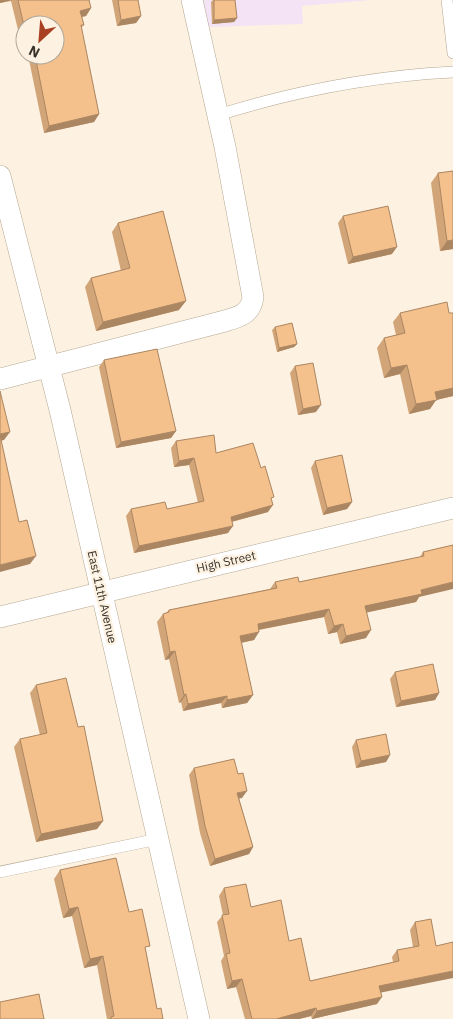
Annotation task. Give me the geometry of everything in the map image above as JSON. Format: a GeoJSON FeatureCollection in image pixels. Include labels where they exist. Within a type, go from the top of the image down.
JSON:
{"type":"FeatureCollection","features":[{"type":"Feature","properties":{"kind":"street"},"geometry":{"type":"LineString","coordinates":[[0,379],[225,321],[241,316],[249,309],[253,297],[249,273],[218,115],[192,0]]}},
{"type":"Feature","properties":{"kind":"street","name":"East 11th Avenue"},"geometry":{"type":"LineString","coordinates":[[0,176],[48,367],[199,1019]]}},
{"type":"Feature","properties":{"kind":"street","name":"High Street"},"geometry":{"type":"LineString","coordinates":[[0,617],[453,508]]}},
{"type":"Feature","properties":{"kind":"lane"},"geometry":{"type":"LineString","coordinates":[[446,0],[453,52]]}},
{"type":"Feature","properties":{"kind":"lane"},"geometry":{"type":"LineString","coordinates":[[218,115],[261,102],[348,83],[453,72]]}},
{"type":"Feature","properties":{"kind":"lane"},"geometry":{"type":"LineString","coordinates":[[0,872],[158,839]]}},
{"type":"Feature","properties":{"kind":"shaded area"},"geometry":{"type":"Polygon","coordinates":[[[202,0],[371,0],[302,6],[303,24],[208,27],[202,0]]]}},
{"type":"Feature","properties":{"kind":"building"},"geometry":{"type":"Polygon","coordinates":[[[18,0],[89,0],[91,8],[80,11],[84,25],[81,25],[99,114],[49,126],[37,65],[65,65],[65,15],[22,15],[18,0]]]}},
{"type":"Feature","properties":{"kind":"building"},"geometry":{"type":"Polygon","coordinates":[[[118,0],[138,0],[141,16],[121,20],[118,0]]]}},
{"type":"Feature","properties":{"kind":"building"},"geometry":{"type":"Polygon","coordinates":[[[214,0],[235,0],[237,18],[214,20],[214,0]]]}},
{"type":"Feature","properties":{"kind":"building"},"geometry":{"type":"Polygon","coordinates":[[[453,171],[453,240],[447,241],[438,173],[453,171]]]}},
{"type":"Feature","properties":{"kind":"building"},"geometry":{"type":"Polygon","coordinates":[[[388,206],[397,247],[353,257],[343,216],[388,206]]]}},
{"type":"Feature","properties":{"kind":"building"},"geometry":{"type":"Polygon","coordinates":[[[163,211],[186,301],[103,322],[91,278],[130,268],[118,223],[163,211]]]}},
{"type":"Feature","properties":{"kind":"building"},"geometry":{"type":"Polygon","coordinates":[[[447,302],[449,313],[453,313],[453,388],[435,392],[437,400],[416,404],[407,365],[391,368],[384,338],[405,333],[400,313],[447,302]]]}},
{"type":"Feature","properties":{"kind":"building"},"geometry":{"type":"Polygon","coordinates":[[[292,323],[297,344],[279,348],[275,327],[292,323]]]}},
{"type":"Feature","properties":{"kind":"building"},"geometry":{"type":"Polygon","coordinates":[[[157,349],[176,431],[121,442],[104,360],[157,349]]]}},
{"type":"Feature","properties":{"kind":"building"},"geometry":{"type":"Polygon","coordinates":[[[313,363],[321,405],[303,409],[295,366],[313,363]]]}},
{"type":"Feature","properties":{"kind":"building"},"geometry":{"type":"Polygon","coordinates":[[[0,391],[10,432],[0,434],[0,391]]]}},
{"type":"Feature","properties":{"kind":"building"},"geometry":{"type":"Polygon","coordinates":[[[0,435],[19,522],[27,520],[36,556],[0,565],[0,435]]]}},
{"type":"Feature","properties":{"kind":"building"},"geometry":{"type":"Polygon","coordinates":[[[214,435],[216,453],[253,443],[261,468],[265,466],[274,497],[271,498],[273,505],[231,517],[233,526],[139,546],[131,509],[165,502],[167,509],[204,501],[194,458],[179,461],[176,441],[214,435]]]}},
{"type":"Feature","properties":{"kind":"building"},"geometry":{"type":"Polygon","coordinates":[[[342,455],[352,502],[327,508],[315,461],[342,455]]]}},
{"type":"Feature","properties":{"kind":"building"},"geometry":{"type":"Polygon","coordinates":[[[453,545],[453,582],[421,590],[422,594],[365,606],[371,630],[346,636],[343,624],[334,626],[329,609],[258,624],[259,632],[240,636],[253,695],[227,700],[227,696],[188,704],[186,694],[184,695],[175,651],[170,652],[163,614],[169,612],[169,610],[277,588],[275,582],[298,577],[299,582],[424,556],[423,552],[453,545]]]}},
{"type":"Feature","properties":{"kind":"building"},"geometry":{"type":"Polygon","coordinates":[[[433,664],[439,693],[401,701],[395,672],[433,664]]]}},
{"type":"Feature","properties":{"kind":"building"},"geometry":{"type":"Polygon","coordinates":[[[66,678],[78,727],[84,726],[103,821],[41,834],[20,739],[47,733],[36,685],[66,678]]]}},
{"type":"Feature","properties":{"kind":"building"},"geometry":{"type":"Polygon","coordinates":[[[386,734],[390,755],[361,761],[356,740],[386,734]]]}},
{"type":"Feature","properties":{"kind":"building"},"geometry":{"type":"Polygon","coordinates":[[[234,759],[238,774],[243,773],[247,791],[237,793],[253,847],[215,859],[205,826],[194,768],[234,759]]]}},
{"type":"Feature","properties":{"kind":"building"},"geometry":{"type":"Polygon","coordinates":[[[116,858],[129,912],[142,909],[150,946],[145,947],[157,1009],[161,1008],[163,1019],[111,1019],[114,1016],[103,956],[90,959],[78,907],[69,909],[60,870],[116,858]]]}},
{"type":"Feature","properties":{"kind":"building"},"geometry":{"type":"Polygon","coordinates":[[[246,884],[251,907],[281,900],[289,941],[301,938],[310,981],[399,961],[397,950],[419,946],[415,922],[431,919],[436,946],[453,942],[453,971],[379,986],[382,997],[317,1011],[316,1008],[276,1019],[252,1019],[242,979],[232,981],[226,954],[230,953],[222,915],[229,914],[224,888],[246,884]]]}},
{"type":"Feature","properties":{"kind":"building"},"geometry":{"type":"Polygon","coordinates":[[[39,994],[44,1019],[0,1019],[0,1002],[39,994]]]}}]}
